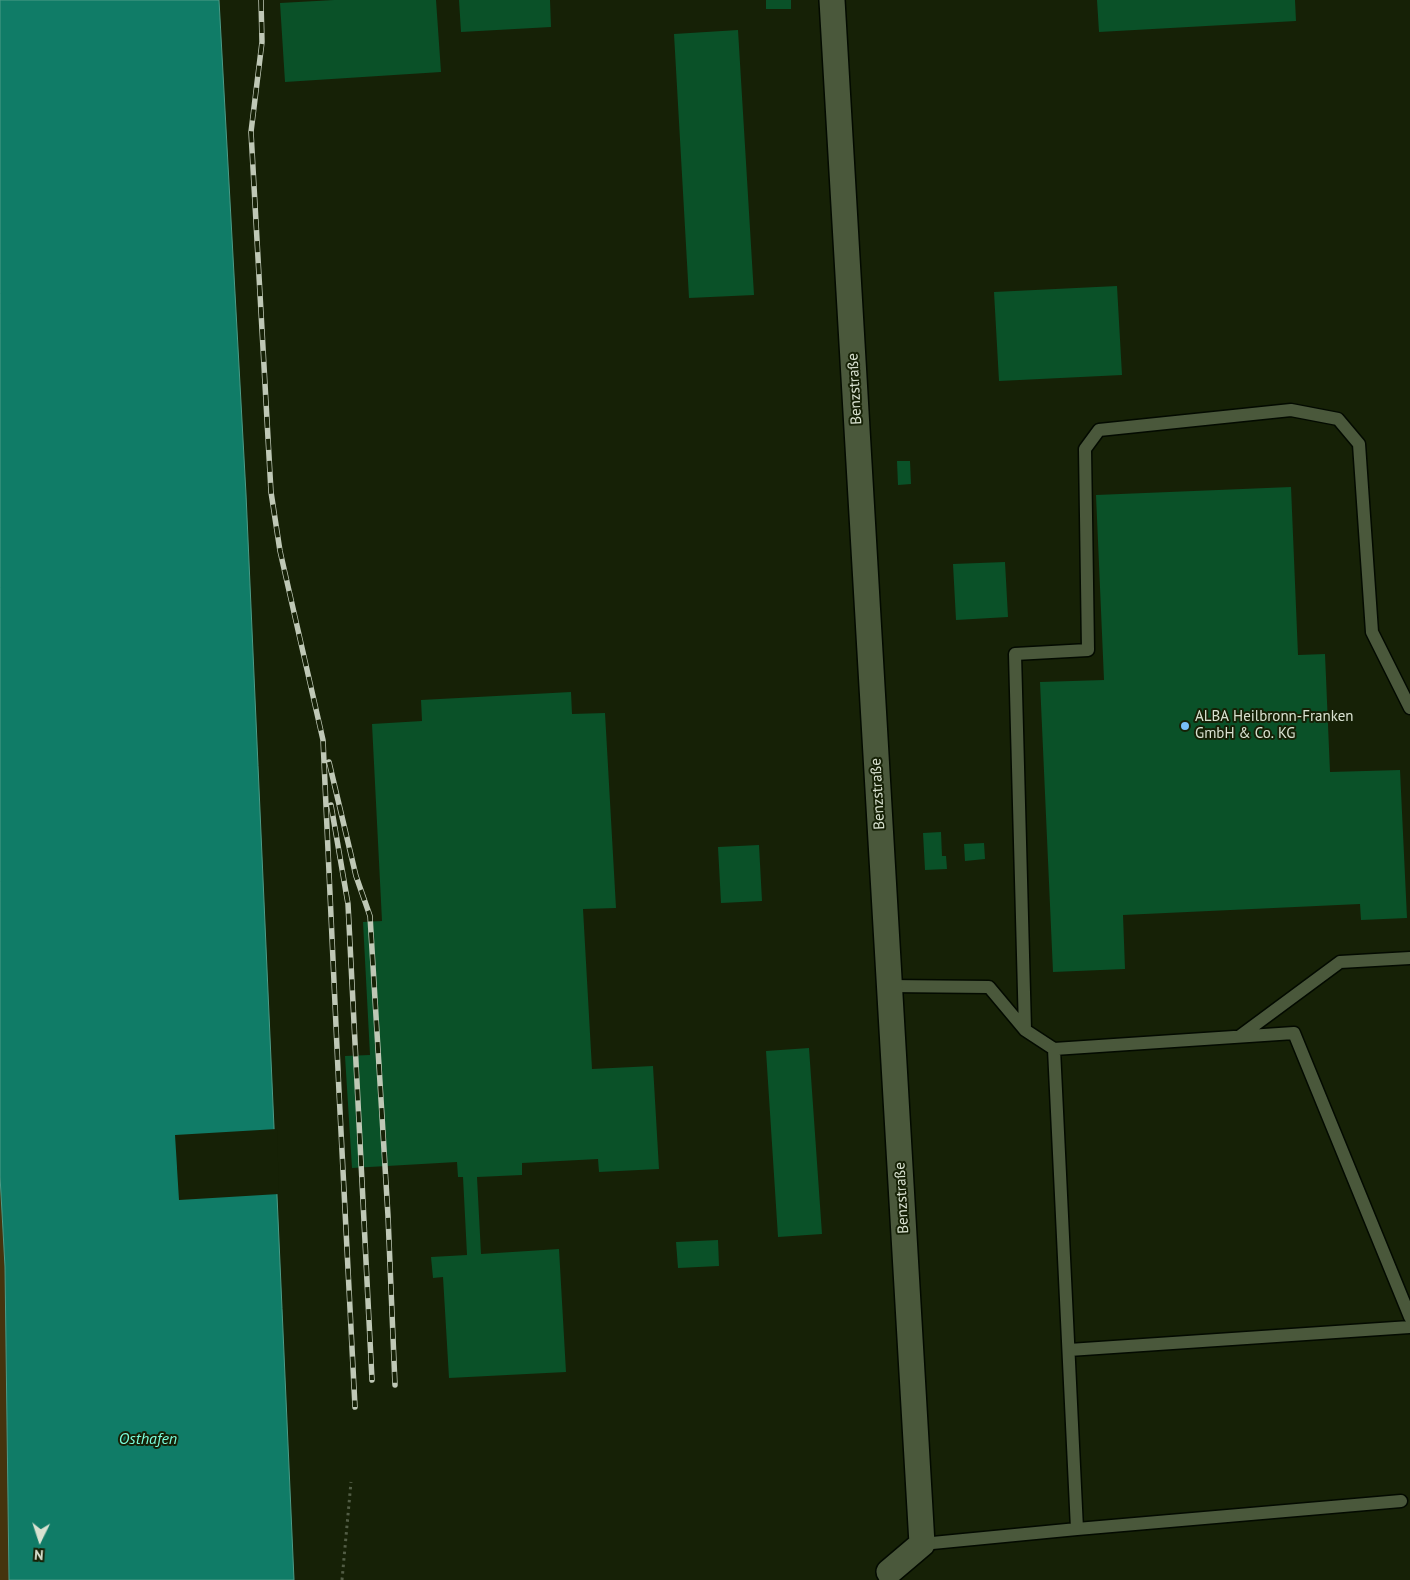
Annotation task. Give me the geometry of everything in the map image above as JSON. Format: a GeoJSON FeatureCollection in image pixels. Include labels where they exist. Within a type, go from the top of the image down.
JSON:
{"type":"FeatureCollection","features":[{"type":"Feature","properties":{"kind":"street","name":"Benzstraße"},"geometry":{"type":"LineString","coordinates":[[832,0],[922,1544]]}},
{"type":"Feature","properties":{"kind":"street"},"geometry":{"type":"LineString","coordinates":[[889,1572],[922,1544]]}},
{"type":"Feature","properties":{"kind":"lane"},"geometry":{"type":"LineString","coordinates":[[1024,1030],[1015,654],[1088,650],[1085,449],[1099,430],[1291,410],[1338,419],[1359,444],[1372,632],[1410,708]]}},
{"type":"Feature","properties":{"kind":"lane"},"geometry":{"type":"LineString","coordinates":[[1240,1036],[1340,962],[1410,958]]}},
{"type":"Feature","properties":{"kind":"lane"},"geometry":{"type":"LineString","coordinates":[[889,986],[989,987],[1024,1030],[1054,1049],[1294,1032],[1410,1317]]}},
{"type":"Feature","properties":{"kind":"lane"},"geometry":{"type":"LineString","coordinates":[[1054,1049],[1078,1529]]}},
{"type":"Feature","properties":{"kind":"lane"},"geometry":{"type":"LineString","coordinates":[[1069,1350],[1410,1327]]}},
{"type":"Feature","properties":{"kind":"lane"},"geometry":{"type":"LineString","coordinates":[[922,1544],[1401,1501]]}},
{"type":"Feature","properties":{"kind":"path"},"geometry":{"type":"LineString","coordinates":[[342,1580],[351,1482]]}},
{"type":"Feature","properties":{"kind":"shaded area"},"geometry":{"type":"Polygon","coordinates":[[[0,1176],[5,1267],[9,1580],[0,1580],[0,1176]]]}},
{"type":"Feature","properties":{"kind":"water","name":"Osthafen"},"geometry":{"type":"Polygon","coordinates":[[[0,0],[219,0],[246,494],[294,1580],[9,1580],[5,1267],[0,1176],[0,0]]]}},
{"type":"Feature","properties":{"kind":"pier"},"geometry":{"type":"Polygon","coordinates":[[[277,1129],[279,1194],[179,1200],[175,1135],[277,1129]]]}},
{"type":"Feature","properties":{"kind":"building"},"geometry":{"type":"Polygon","coordinates":[[[334,0],[436,0],[441,72],[285,82],[280,3],[334,0]]]}},
{"type":"Feature","properties":{"kind":"building"},"geometry":{"type":"Polygon","coordinates":[[[459,0],[550,0],[551,27],[461,32],[459,0]]]}},
{"type":"Feature","properties":{"kind":"building"},"geometry":{"type":"Polygon","coordinates":[[[766,0],[791,0],[791,9],[766,9],[766,0]]]}},
{"type":"Feature","properties":{"kind":"building"},"geometry":{"type":"Polygon","coordinates":[[[1097,0],[1295,0],[1296,21],[1099,32],[1097,0]]]}},
{"type":"Feature","properties":{"kind":"building"},"geometry":{"type":"Polygon","coordinates":[[[738,30],[754,295],[689,298],[674,34],[738,30]]]}},
{"type":"Feature","properties":{"kind":"building"},"geometry":{"type":"Polygon","coordinates":[[[1117,286],[1122,375],[999,381],[994,292],[1117,286]]]}},
{"type":"Feature","properties":{"kind":"building"},"geometry":{"type":"Polygon","coordinates":[[[897,461],[910,461],[911,484],[898,485],[897,461]]]}},
{"type":"Feature","properties":{"kind":"building","name":"ALBA Heilbronn-Franken GmbH & Co. KG"},"geometry":{"type":"Polygon","coordinates":[[[1291,487],[1298,655],[1325,654],[1330,772],[1400,770],[1407,918],[1361,920],[1360,904],[1123,915],[1125,969],[1053,972],[1040,682],[1104,680],[1096,495],[1291,487]]]}},
{"type":"Feature","properties":{"kind":"building"},"geometry":{"type":"Polygon","coordinates":[[[1005,562],[1008,617],[956,620],[953,564],[1005,562]]]}},
{"type":"Feature","properties":{"kind":"building"},"geometry":{"type":"Polygon","coordinates":[[[571,692],[572,714],[605,713],[616,908],[583,909],[592,1069],[653,1066],[659,1169],[599,1172],[598,1159],[522,1163],[522,1175],[477,1177],[481,1254],[559,1249],[566,1372],[449,1378],[443,1277],[433,1278],[431,1257],[467,1255],[463,1177],[458,1177],[457,1162],[352,1168],[345,1056],[370,1055],[363,922],[382,921],[372,724],[422,721],[421,700],[571,692]]]}},
{"type":"Feature","properties":{"kind":"building"},"geometry":{"type":"Polygon","coordinates":[[[941,832],[942,856],[946,856],[947,869],[925,870],[923,833],[941,832]]]}},
{"type":"Feature","properties":{"kind":"building"},"geometry":{"type":"Polygon","coordinates":[[[984,843],[985,859],[965,861],[964,844],[984,843]]]}},
{"type":"Feature","properties":{"kind":"building"},"geometry":{"type":"Polygon","coordinates":[[[759,845],[762,901],[721,903],[718,847],[759,845]]]}},
{"type":"Feature","properties":{"kind":"building"},"geometry":{"type":"Polygon","coordinates":[[[809,1048],[822,1234],[778,1237],[766,1051],[809,1048]]]}},
{"type":"Feature","properties":{"kind":"building"},"geometry":{"type":"Polygon","coordinates":[[[718,1240],[719,1266],[678,1268],[676,1242],[718,1240]]]}},
{"type":"Feature","properties":{"kind":"railway"},"geometry":{"type":"LineString","coordinates":[[261,0],[262,42],[251,132],[271,492],[280,551],[323,740],[355,1407]]}},
{"type":"Feature","properties":{"kind":"railway"},"geometry":{"type":"LineString","coordinates":[[329,762],[356,876],[370,916],[388,1216],[395,1385]]}},
{"type":"Feature","properties":{"kind":"railway"},"geometry":{"type":"LineString","coordinates":[[331,805],[348,904],[372,1380]]}},
{"type":"Feature","properties":{"kind":"place","name":"ALBA Heilbronn-Franken GmbH & Co. KG"},"geometry":{"type":"Point","coordinates":[1185,726]}}]}
